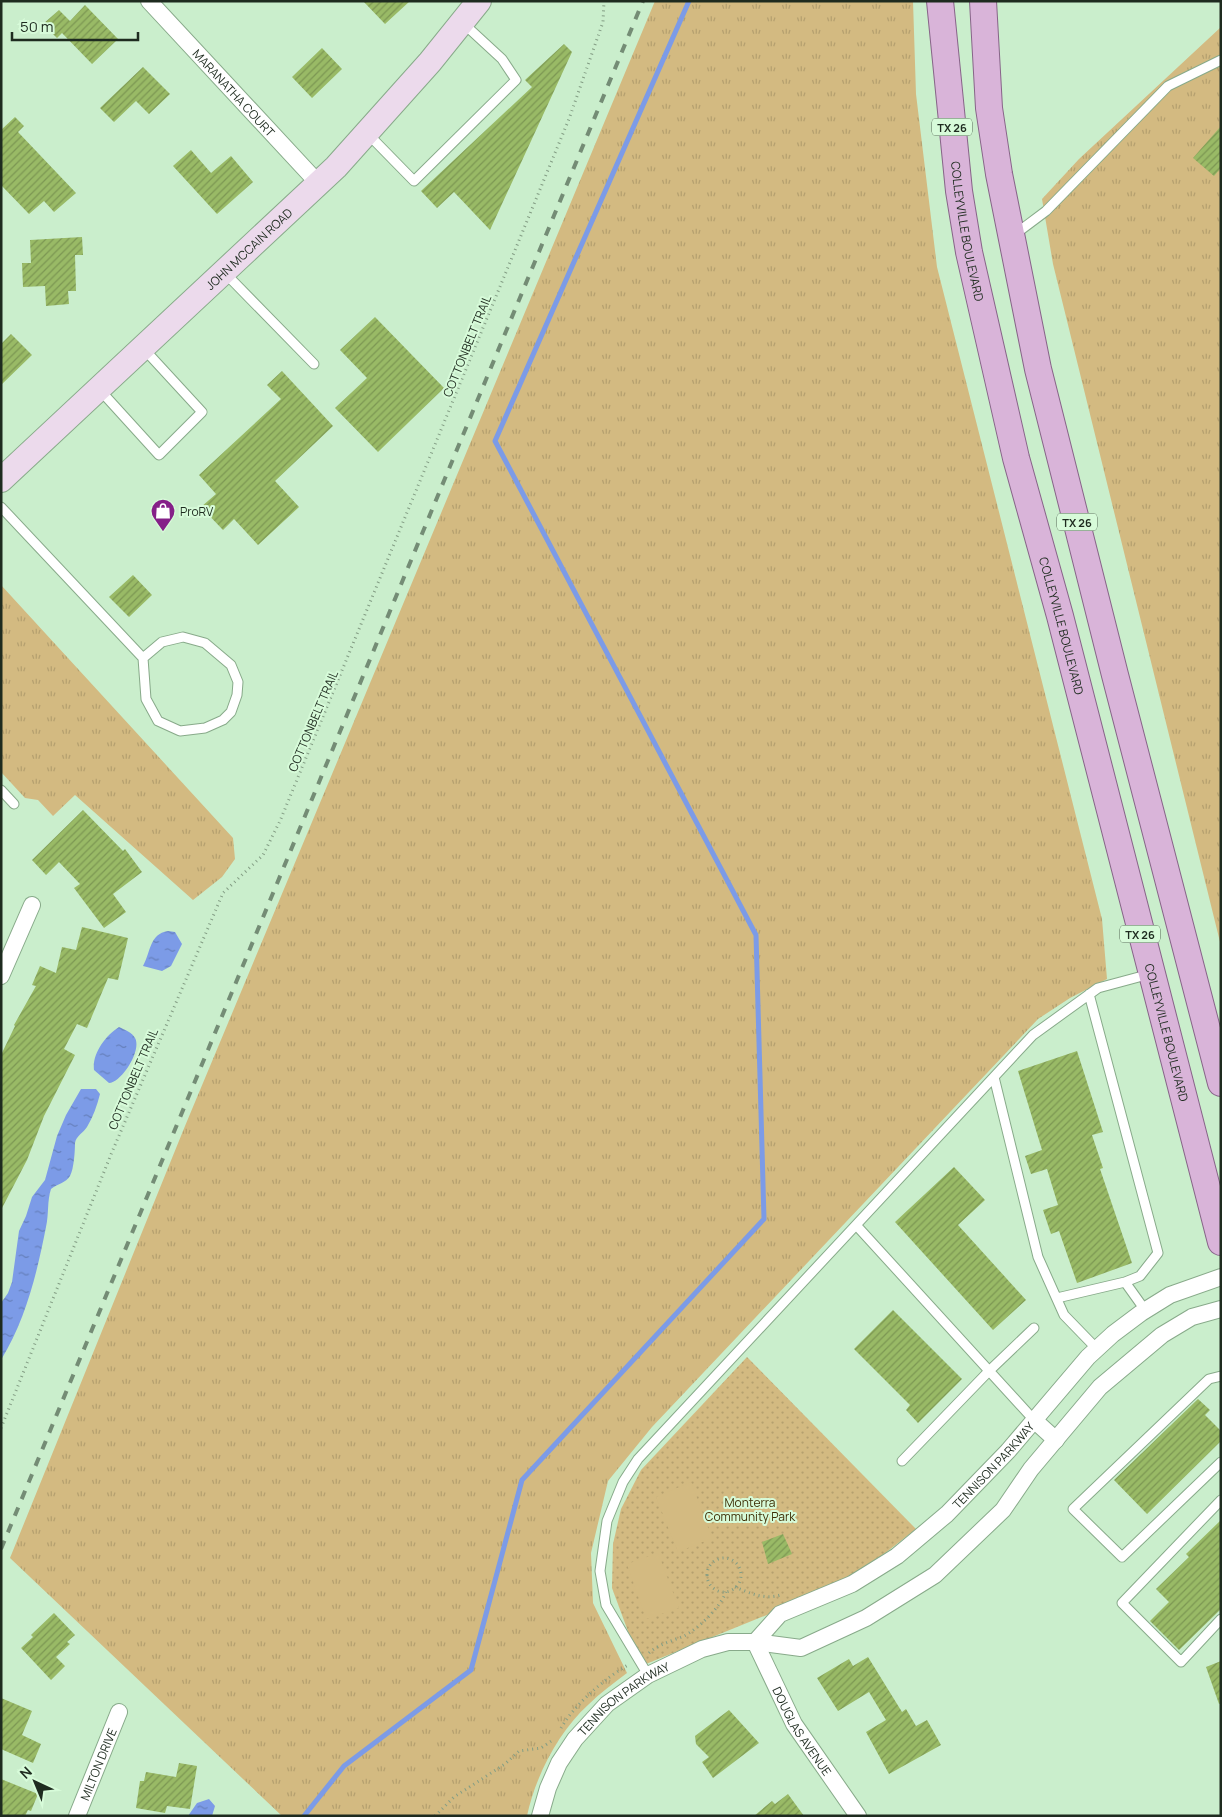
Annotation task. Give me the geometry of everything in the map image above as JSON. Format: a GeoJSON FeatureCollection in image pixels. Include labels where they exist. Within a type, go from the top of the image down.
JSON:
{"type":"FeatureCollection","features":[{"type":"Feature","properties":{"kind":"main road","name":"JOHN MCCAIN ROAD"},"geometry":{"type":"LineString","coordinates":[[1,480],[318,183],[367,132],[478,1]]}},
{"type":"Feature","properties":{"kind":"main road","name":"COLLEYVILLE BOULEVARD"},"geometry":{"type":"LineString","coordinates":[[940,1],[958,182],[969,252],[1016,458],[1077,685],[1221,1242]]}},
{"type":"Feature","properties":{"kind":"main road","name":"TX 26"},"geometry":{"type":"LineString","coordinates":[[983,1],[989,108],[1038,369],[1221,1083]]}},
{"type":"Feature","properties":{"kind":"main road"},"geometry":{"type":"LineString","coordinates":[[1077,685],[1115,675]]}},
{"type":"Feature","properties":{"kind":"street","name":"MARANATHA COURT"},"geometry":{"type":"LineString","coordinates":[[149,1],[318,183]]}},
{"type":"Feature","properties":{"kind":"street"},"geometry":{"type":"LineString","coordinates":[[1,976],[32,905]]}},
{"type":"Feature","properties":{"kind":"street","name":"TENNISON PARKWAY"},"geometry":{"type":"LineString","coordinates":[[754,1642],[780,1614],[852,1584],[909,1546],[947,1514],[1097,1349],[1113,1334],[1145,1310],[1170,1295],[1221,1277]]}},
{"type":"Feature","properties":{"kind":"street","name":"TENNISON PARKWAY"},"geometry":{"type":"LineString","coordinates":[[540,1816],[555,1772],[575,1739],[607,1704],[648,1674],[702,1649],[728,1642],[754,1642],[801,1648],[866,1618],[935,1575],[1003,1510],[1031,1469],[1100,1387],[1162,1335],[1192,1317],[1221,1309]]}},
{"type":"Feature","properties":{"kind":"street"},"geometry":{"type":"LineString","coordinates":[[1034,1420],[1056,1440]]}},
{"type":"Feature","properties":{"kind":"street","name":"DOUGLAS AVENUE"},"geometry":{"type":"LineString","coordinates":[[754,1642],[794,1724],[858,1816]]}},
{"type":"Feature","properties":{"kind":"street","name":"MILTON DRIVE"},"geometry":{"type":"LineString","coordinates":[[77,1816],[119,1712]]}},
{"type":"Feature","properties":{"kind":"lane"},"geometry":{"type":"LineString","coordinates":[[367,132],[414,181],[516,80],[502,59],[462,22]]}},
{"type":"Feature","properties":{"kind":"lane"},"geometry":{"type":"LineString","coordinates":[[1012,237],[1046,211],[1168,86],[1221,60]]}},
{"type":"Feature","properties":{"kind":"lane"},"geometry":{"type":"LineString","coordinates":[[223,272],[314,364]]}},
{"type":"Feature","properties":{"kind":"lane"},"geometry":{"type":"LineString","coordinates":[[98,389],[159,455],[202,412],[142,348]]}},
{"type":"Feature","properties":{"kind":"lane"},"geometry":{"type":"LineString","coordinates":[[1,507],[143,658],[146,699],[158,721],[180,731],[205,728],[223,720],[231,712],[237,695],[238,682],[231,664],[205,643],[183,636],[162,642],[143,658]]}},
{"type":"Feature","properties":{"kind":"lane"},"geometry":{"type":"LineString","coordinates":[[1,790],[14,804]]}},
{"type":"Feature","properties":{"kind":"lane"},"geometry":{"type":"LineString","coordinates":[[648,1674],[606,1605],[600,1571],[607,1521],[623,1482],[638,1459],[1033,1035],[1098,988],[1151,974]]}},
{"type":"Feature","properties":{"kind":"lane"},"geometry":{"type":"LineString","coordinates":[[1057,1298],[1125,1282],[1140,1276],[1158,1253],[1089,994]]}},
{"type":"Feature","properties":{"kind":"lane"},"geometry":{"type":"LineString","coordinates":[[994,1076],[1038,1257],[1064,1314],[1097,1349]]}},
{"type":"Feature","properties":{"kind":"lane"},"geometry":{"type":"LineString","coordinates":[[856,1225],[1034,1420]]}},
{"type":"Feature","properties":{"kind":"lane"},"geometry":{"type":"LineString","coordinates":[[1125,1282],[1145,1310]]}},
{"type":"Feature","properties":{"kind":"lane"},"geometry":{"type":"LineString","coordinates":[[902,1461],[989,1371],[1034,1328]]}},
{"type":"Feature","properties":{"kind":"lane"},"geometry":{"type":"LineString","coordinates":[[1221,1376],[1209,1379],[1073,1509],[1122,1557],[1221,1462]]}},
{"type":"Feature","properties":{"kind":"lane"},"geometry":{"type":"LineString","coordinates":[[1221,1500],[1122,1603],[1180,1662],[1221,1619]]}},
{"type":"Feature","properties":{"kind":"path","name":"COTTONBELT TRAIL"},"geometry":{"type":"LineString","coordinates":[[1,1428],[112,1152],[223,893],[263,855],[284,812],[569,119],[603,22],[604,1]]}},
{"type":"Feature","properties":{"kind":"path"},"geometry":{"type":"LineString","coordinates":[[722,1557],[738,1564],[742,1572],[735,1587],[726,1591],[717,1591],[709,1584],[706,1578],[707,1570],[715,1560],[722,1557]]}},
{"type":"Feature","properties":{"kind":"path"},"geometry":{"type":"LineString","coordinates":[[735,1587],[758,1596],[773,1597],[785,1593]]}},
{"type":"Feature","properties":{"kind":"path"},"geometry":{"type":"LineString","coordinates":[[435,1816],[454,1797],[505,1764],[519,1751],[541,1748],[551,1743],[565,1720],[600,1686],[656,1647],[686,1635],[712,1614],[724,1598],[726,1591]]}},
{"type":"Feature","properties":{"kind":"green space"},"geometry":{"type":"Polygon","coordinates":[[[655,1],[913,1],[916,94],[937,267],[1102,919],[1107,979],[1070,998],[1038,1019],[652,1427],[608,1481],[591,1553],[593,1603],[627,1673],[607,1688],[567,1728],[542,1771],[527,1816],[282,1816],[10,1558],[185,1126],[655,1]]]}},
{"type":"Feature","properties":{"kind":"green space"},"geometry":{"type":"Polygon","coordinates":[[[1221,27],[1221,946],[1053,264],[1042,199],[1079,159],[1221,27]]]}},
{"type":"Feature","properties":{"kind":"green space"},"geometry":{"type":"Polygon","coordinates":[[[1,585],[233,838],[235,859],[222,877],[193,900],[75,795],[53,816],[38,800],[25,798],[1,772],[1,585]]]}},
{"type":"Feature","properties":{"kind":"green space","name":"Monterra Community Park"},"geometry":{"type":"Polygon","coordinates":[[[747,1357],[916,1529],[848,1582],[646,1664],[629,1634],[612,1588],[613,1544],[621,1509],[641,1470],[747,1357]]]}},
{"type":"Feature","properties":{"kind":"green space"},"geometry":{"type":"Polygon","coordinates":[[[691,1482],[712,1538],[678,1552],[656,1497],[691,1482]]]}},
{"type":"Feature","properties":{"kind":"green space"},"geometry":{"type":"Polygon","coordinates":[[[658,1553],[679,1608],[646,1619],[627,1564],[658,1553]]]}},
{"type":"Feature","properties":{"kind":"water"},"geometry":{"type":"Polygon","coordinates":[[[168,931],[175,932],[182,944],[171,966],[162,971],[143,966],[151,944],[157,936],[168,931]]]}},
{"type":"Feature","properties":{"kind":"water"},"geometry":{"type":"Polygon","coordinates":[[[119,1027],[134,1036],[136,1050],[130,1065],[120,1077],[109,1083],[94,1070],[95,1058],[100,1046],[119,1027]]]}},
{"type":"Feature","properties":{"kind":"water"},"geometry":{"type":"Polygon","coordinates":[[[81,1089],[96,1089],[100,1094],[98,1103],[87,1127],[78,1136],[75,1143],[70,1176],[51,1189],[46,1227],[30,1295],[10,1344],[1,1360],[1,1303],[8,1293],[12,1282],[19,1231],[32,1197],[45,1180],[57,1136],[66,1115],[81,1089]]]}},
{"type":"Feature","properties":{"kind":"water"},"geometry":{"type":"Polygon","coordinates":[[[209,1799],[215,1806],[212,1816],[188,1816],[197,1803],[209,1799]]]}},
{"type":"Feature","properties":{"kind":"building"},"geometry":{"type":"Polygon","coordinates":[[[363,1],[410,1],[385,24],[363,1]]]}},
{"type":"Feature","properties":{"kind":"building"},"geometry":{"type":"Polygon","coordinates":[[[85,5],[118,39],[92,64],[62,33],[57,38],[43,24],[59,10],[70,21],[85,5]]]}},
{"type":"Feature","properties":{"kind":"building"},"geometry":{"type":"Polygon","coordinates":[[[564,44],[572,52],[490,230],[454,192],[437,208],[421,191],[532,87],[525,80],[564,44]]]}},
{"type":"Feature","properties":{"kind":"building"},"geometry":{"type":"Polygon","coordinates":[[[322,48],[342,69],[312,98],[292,77],[322,48]]]}},
{"type":"Feature","properties":{"kind":"building"},"geometry":{"type":"Polygon","coordinates":[[[143,67],[170,94],[149,114],[136,101],[114,122],[100,108],[143,67]]]}},
{"type":"Feature","properties":{"kind":"building"},"geometry":{"type":"Polygon","coordinates":[[[15,117],[24,126],[18,132],[76,193],[54,212],[44,201],[29,214],[1,185],[1,130],[15,117]]]}},
{"type":"Feature","properties":{"kind":"building"},"geometry":{"type":"Polygon","coordinates":[[[1221,126],[1221,168],[1214,176],[1193,158],[1221,126]]]}},
{"type":"Feature","properties":{"kind":"building"},"geometry":{"type":"Polygon","coordinates":[[[191,150],[211,173],[231,156],[253,182],[217,214],[173,166],[191,150]]]}},
{"type":"Feature","properties":{"kind":"building"},"geometry":{"type":"Polygon","coordinates":[[[82,237],[83,255],[75,255],[76,291],[68,291],[69,304],[46,306],[45,286],[23,287],[22,263],[31,263],[30,240],[82,237]]]}},
{"type":"Feature","properties":{"kind":"building"},"geometry":{"type":"Polygon","coordinates":[[[375,317],[444,388],[378,452],[335,408],[367,378],[340,350],[375,317]]]}},
{"type":"Feature","properties":{"kind":"building"},"geometry":{"type":"Polygon","coordinates":[[[11,334],[32,355],[1,385],[1,344],[11,334]]]}},
{"type":"Feature","properties":{"kind":"building"},"geometry":{"type":"Polygon","coordinates":[[[282,371],[333,426],[275,481],[299,507],[258,545],[234,519],[223,530],[201,507],[216,494],[199,475],[281,399],[267,385],[282,371]]]}},
{"type":"Feature","properties":{"kind":"building"},"geometry":{"type":"Polygon","coordinates":[[[133,575],[152,595],[129,617],[109,597],[133,575]]]}},
{"type":"Feature","properties":{"kind":"building"},"geometry":{"type":"Polygon","coordinates":[[[83,810],[123,851],[125,849],[142,872],[113,894],[126,912],[104,928],[74,888],[80,884],[59,862],[46,875],[32,860],[83,810]]]}},
{"type":"Feature","properties":{"kind":"building"},"geometry":{"type":"Polygon","coordinates":[[[82,927],[128,938],[118,980],[108,978],[87,1028],[77,1024],[64,1049],[75,1055],[44,1116],[27,1160],[1,1210],[1,1055],[14,1025],[36,986],[32,985],[40,966],[56,973],[62,947],[76,950],[82,927]]]}},
{"type":"Feature","properties":{"kind":"building"},"geometry":{"type":"Polygon","coordinates":[[[1077,1051],[1103,1132],[1092,1135],[1103,1168],[1100,1169],[1132,1263],[1077,1283],[1059,1231],[1051,1234],[1043,1210],[1058,1205],[1047,1169],[1031,1174],[1025,1156],[1042,1150],[1018,1071],[1077,1051]]]}},
{"type":"Feature","properties":{"kind":"building"},"geometry":{"type":"Polygon","coordinates":[[[954,1167],[985,1200],[958,1225],[1026,1300],[993,1330],[895,1222],[954,1167]]]}},
{"type":"Feature","properties":{"kind":"building"},"geometry":{"type":"Polygon","coordinates":[[[893,1310],[962,1379],[918,1423],[906,1410],[910,1405],[854,1349],[893,1310]]]}},
{"type":"Feature","properties":{"kind":"building"},"geometry":{"type":"Polygon","coordinates":[[[1198,1399],[1210,1410],[1205,1415],[1221,1431],[1221,1441],[1147,1514],[1114,1480],[1198,1399]]]}},
{"type":"Feature","properties":{"kind":"building"},"geometry":{"type":"Polygon","coordinates":[[[1221,1520],[1221,1609],[1179,1650],[1150,1621],[1169,1602],[1156,1589],[1189,1557],[1186,1554],[1221,1520]]]}},
{"type":"Feature","properties":{"kind":"building"},"geometry":{"type":"Polygon","coordinates":[[[783,1534],[792,1554],[768,1564],[762,1542],[783,1534]]]}},
{"type":"Feature","properties":{"kind":"building"},"geometry":{"type":"Polygon","coordinates":[[[54,1613],[75,1635],[67,1642],[70,1644],[56,1657],[65,1666],[51,1680],[21,1648],[33,1637],[31,1635],[54,1613]]]}},
{"type":"Feature","properties":{"kind":"building"},"geometry":{"type":"Polygon","coordinates":[[[868,1657],[902,1712],[906,1709],[916,1726],[927,1720],[941,1745],[889,1774],[866,1732],[886,1720],[869,1692],[838,1711],[817,1678],[849,1659],[853,1666],[868,1657]]]}},
{"type":"Feature","properties":{"kind":"building"},"geometry":{"type":"Polygon","coordinates":[[[1221,1661],[1221,1703],[1219,1704],[1206,1667],[1221,1661]]]}},
{"type":"Feature","properties":{"kind":"building"},"geometry":{"type":"Polygon","coordinates":[[[1,1698],[32,1711],[22,1735],[41,1744],[33,1763],[1,1749],[1,1698]]]}},
{"type":"Feature","properties":{"kind":"building"},"geometry":{"type":"Polygon","coordinates":[[[729,1710],[759,1743],[713,1778],[702,1762],[709,1757],[696,1744],[695,1736],[729,1710]]]}},
{"type":"Feature","properties":{"kind":"building"},"geometry":{"type":"Polygon","coordinates":[[[179,1763],[197,1766],[190,1809],[167,1806],[165,1813],[136,1808],[140,1781],[144,1781],[146,1772],[176,1777],[179,1763]]]}},
{"type":"Feature","properties":{"kind":"building"},"geometry":{"type":"Polygon","coordinates":[[[1,1779],[38,1794],[31,1811],[28,1810],[25,1816],[1,1816],[1,1779]]]}},
{"type":"Feature","properties":{"kind":"building"},"geometry":{"type":"Polygon","coordinates":[[[788,1794],[804,1816],[754,1816],[772,1801],[775,1804],[788,1794]]]}},
{"type":"Feature","properties":{"kind":"waterway"},"geometry":{"type":"LineString","coordinates":[[304,1816],[344,1766],[471,1670],[522,1480],[764,1219],[756,935],[495,441],[689,1]]}},
{"type":"Feature","properties":{"kind":"railway"},"geometry":{"type":"LineString","coordinates":[[1,1549],[643,1]]}},
{"type":"Feature","properties":{"kind":"place","name":"ProRV"},"geometry":{"type":"Point","coordinates":[163,532]}}]}
